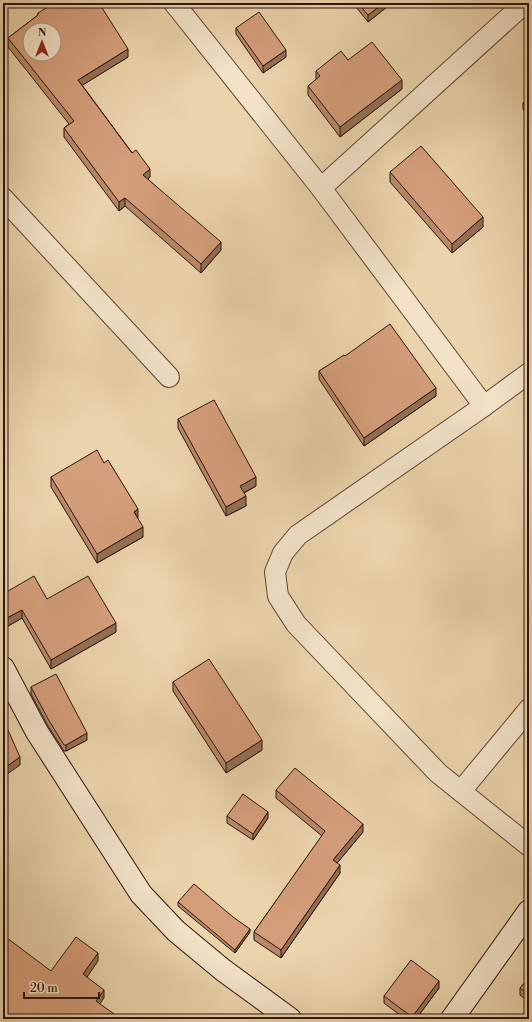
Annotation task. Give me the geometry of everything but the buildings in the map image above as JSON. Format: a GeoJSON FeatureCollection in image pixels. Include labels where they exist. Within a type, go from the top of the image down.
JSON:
{"type":"FeatureCollection","features":[{"type":"Feature","properties":{"kind":"street"},"geometry":{"type":"LineString","coordinates":[[174,3],[321,188],[484,406]]}},
{"type":"Feature","properties":{"kind":"street"},"geometry":{"type":"LineString","coordinates":[[321,188],[525,3]]}},
{"type":"Feature","properties":{"kind":"street"},"geometry":{"type":"LineString","coordinates":[[3,198],[169,377]]}},
{"type":"Feature","properties":{"kind":"street"},"geometry":{"type":"LineString","coordinates":[[529,372],[484,406],[298,535],[283,553],[275,572],[278,596],[296,624],[438,773],[529,846]]}},
{"type":"Feature","properties":{"kind":"street"},"geometry":{"type":"LineString","coordinates":[[3,668],[37,732],[141,894],[176,931],[223,970],[290,1019]]}},
{"type":"Feature","properties":{"kind":"street"},"geometry":{"type":"LineString","coordinates":[[461,791],[529,709]]}},
{"type":"Feature","properties":{"kind":"street"},"geometry":{"type":"LineString","coordinates":[[452,1019],[529,911]]}}]}
